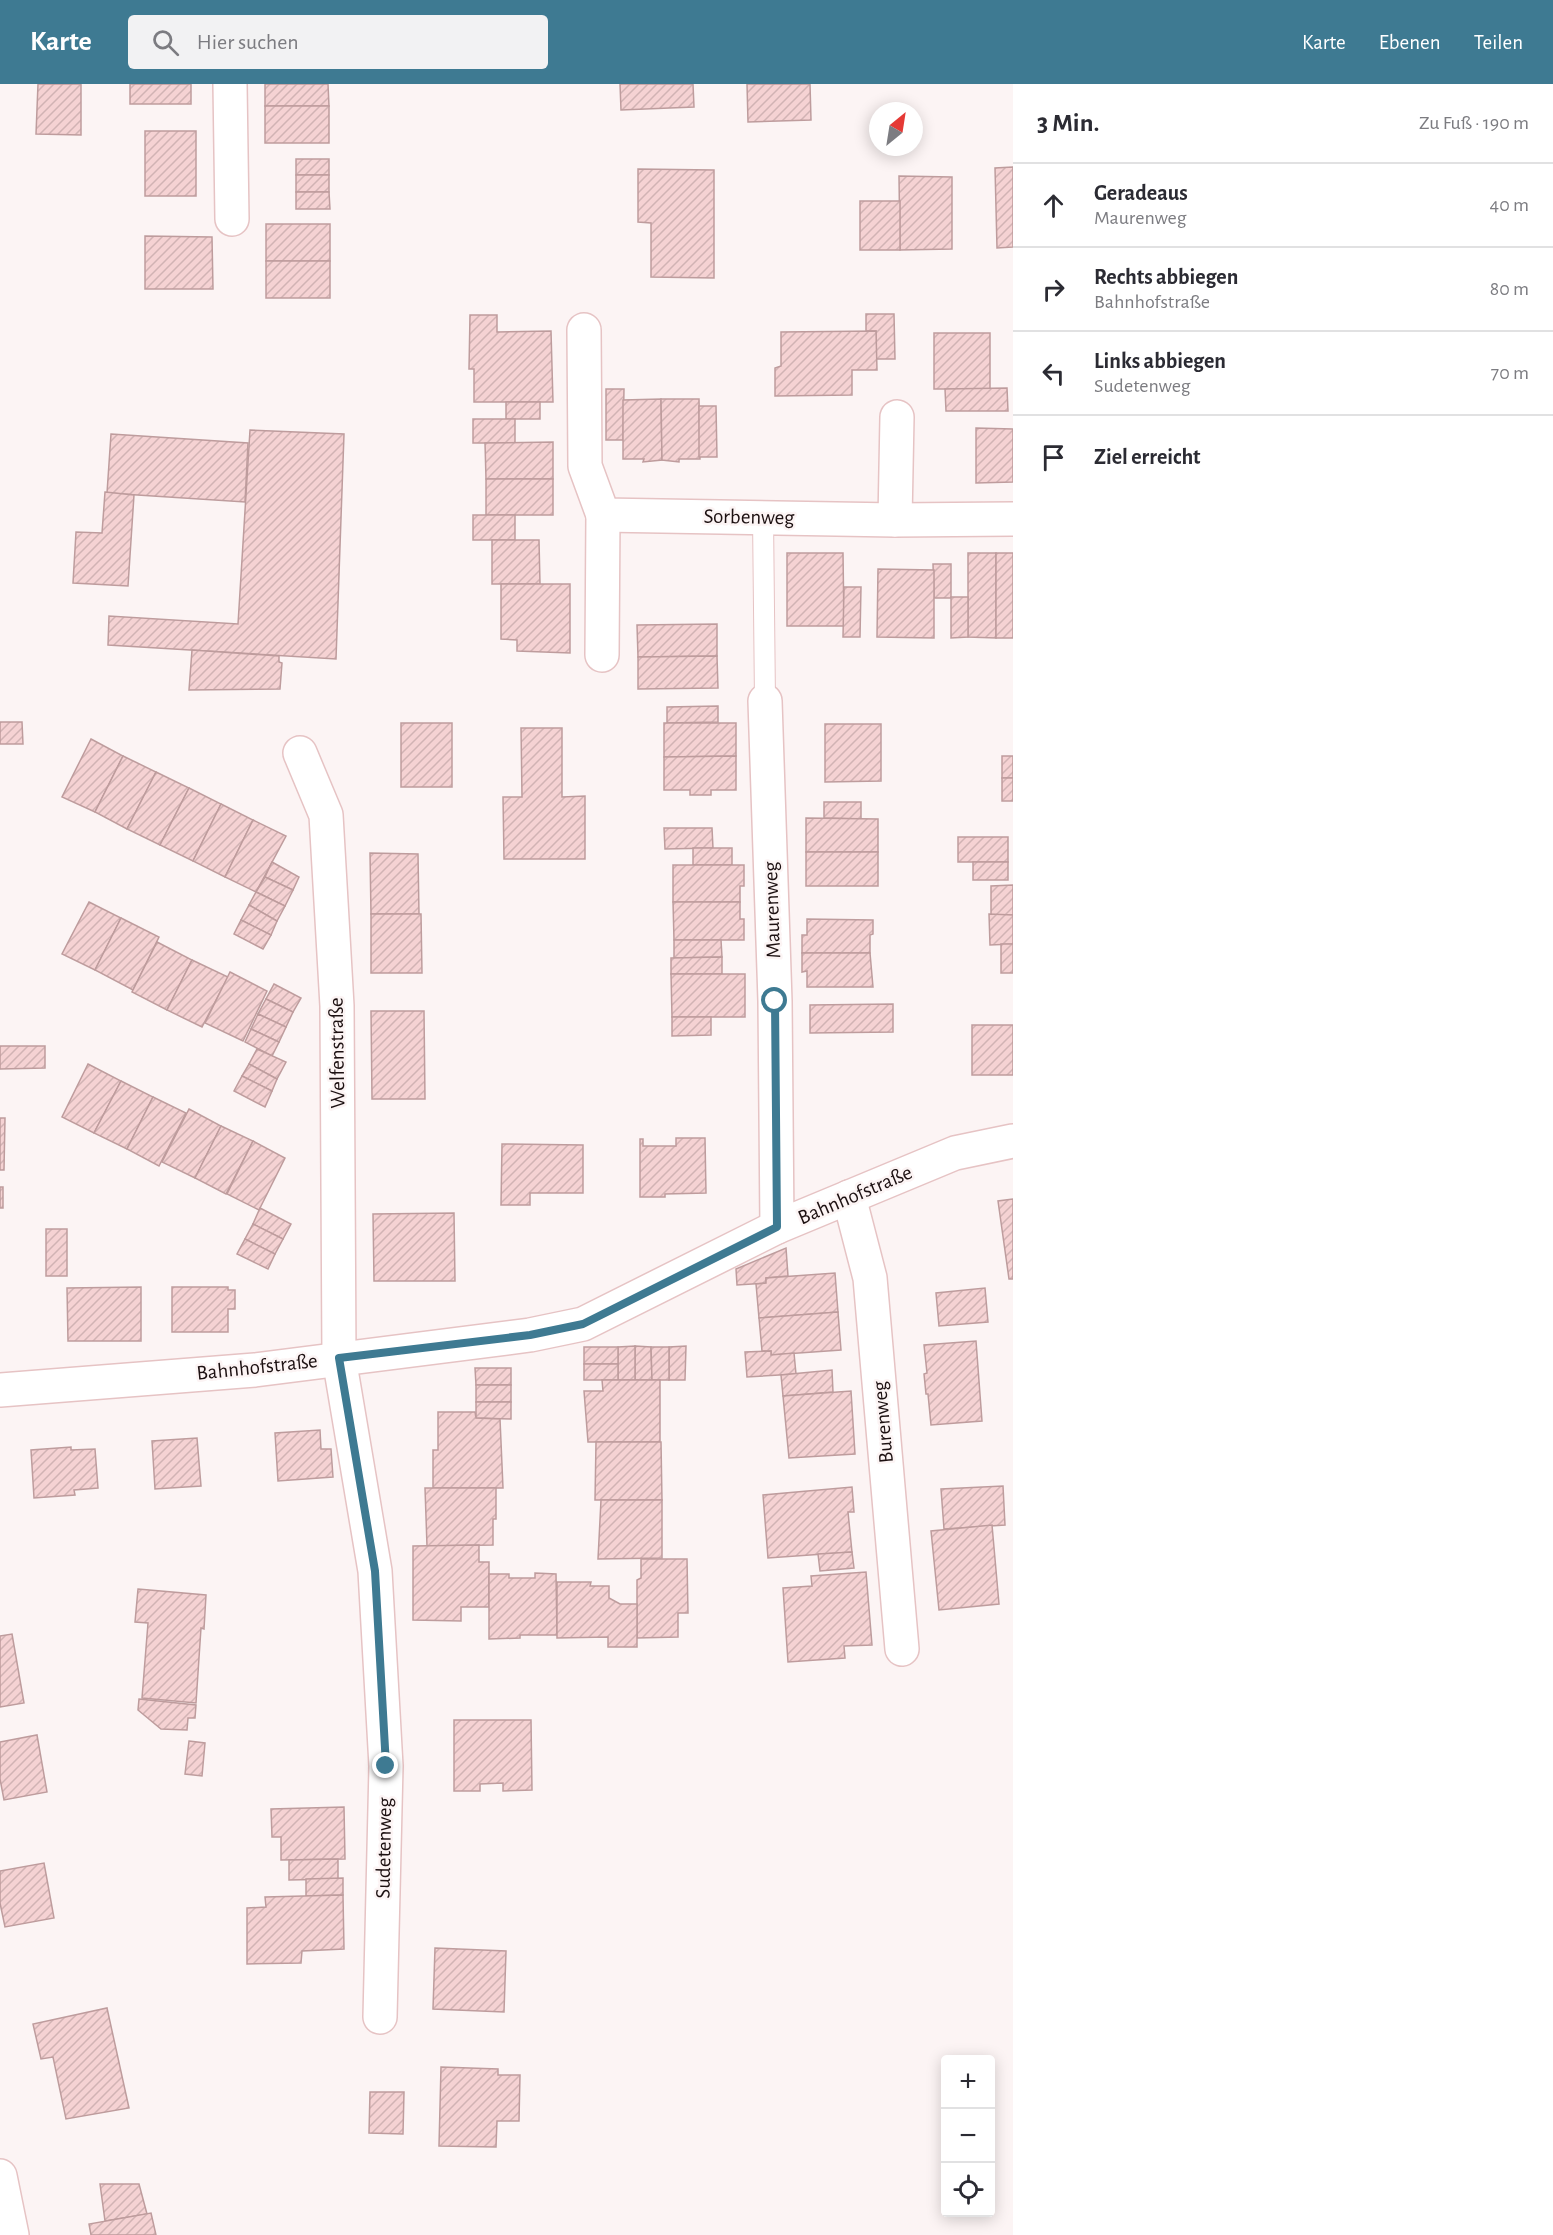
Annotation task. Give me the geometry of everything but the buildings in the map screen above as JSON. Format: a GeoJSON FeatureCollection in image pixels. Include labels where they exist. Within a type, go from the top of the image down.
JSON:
{"type":"FeatureCollection","features":[{"type":"Feature","properties":{"kind":"street"},"geometry":{"type":"LineString","coordinates":[[230,84],[232,219]]}},
{"type":"Feature","properties":{"kind":"street"},"geometry":{"type":"LineString","coordinates":[[584,330],[585,466],[603,515],[602,655]]}},
{"type":"Feature","properties":{"kind":"street"},"geometry":{"type":"LineString","coordinates":[[895,520],[897,417]]}},
{"type":"Feature","properties":{"kind":"street","name":"Sorbenweg"},"geometry":{"type":"LineString","coordinates":[[603,515],[895,520],[1013,519]]}},
{"type":"Feature","properties":{"kind":"street","name":"Maurenweg"},"geometry":{"type":"LineString","coordinates":[[765,701],[775,1001],[777,1227]]}},
{"type":"Feature","properties":{"kind":"street","name":"Welfenstraße"},"geometry":{"type":"LineString","coordinates":[[300,753],[326,815],[337,1006],[339,1358]]}},
{"type":"Feature","properties":{"kind":"street","name":"Bahnhofstraße"},"geometry":{"type":"LineString","coordinates":[[0,1390],[255,1370],[530,1335],[583,1324],[777,1227],[955,1153],[1013,1141]]}},
{"type":"Feature","properties":{"kind":"street","name":"Burenweg"},"geometry":{"type":"LineString","coordinates":[[849,1197],[870,1278],[902,1649]]}},
{"type":"Feature","properties":{"kind":"street","name":"Sudetenweg"},"geometry":{"type":"LineString","coordinates":[[339,1358],[375,1571],[386,1766],[380,2017]]}},
{"type":"Feature","properties":{"kind":"street"},"geometry":{"type":"LineString","coordinates":[[0,2176],[12,2235]]}},
{"type":"Feature","properties":{"kind":"lane"},"geometry":{"type":"LineString","coordinates":[[763,517],[765,701]]}},
{"type":"Feature","properties":{"kind":"route"},"geometry":{"type":"LineString","coordinates":[[386,1766],[375,1571],[339,1358],[530,1335],[583,1324],[777,1227],[775,1001]]}}]}
